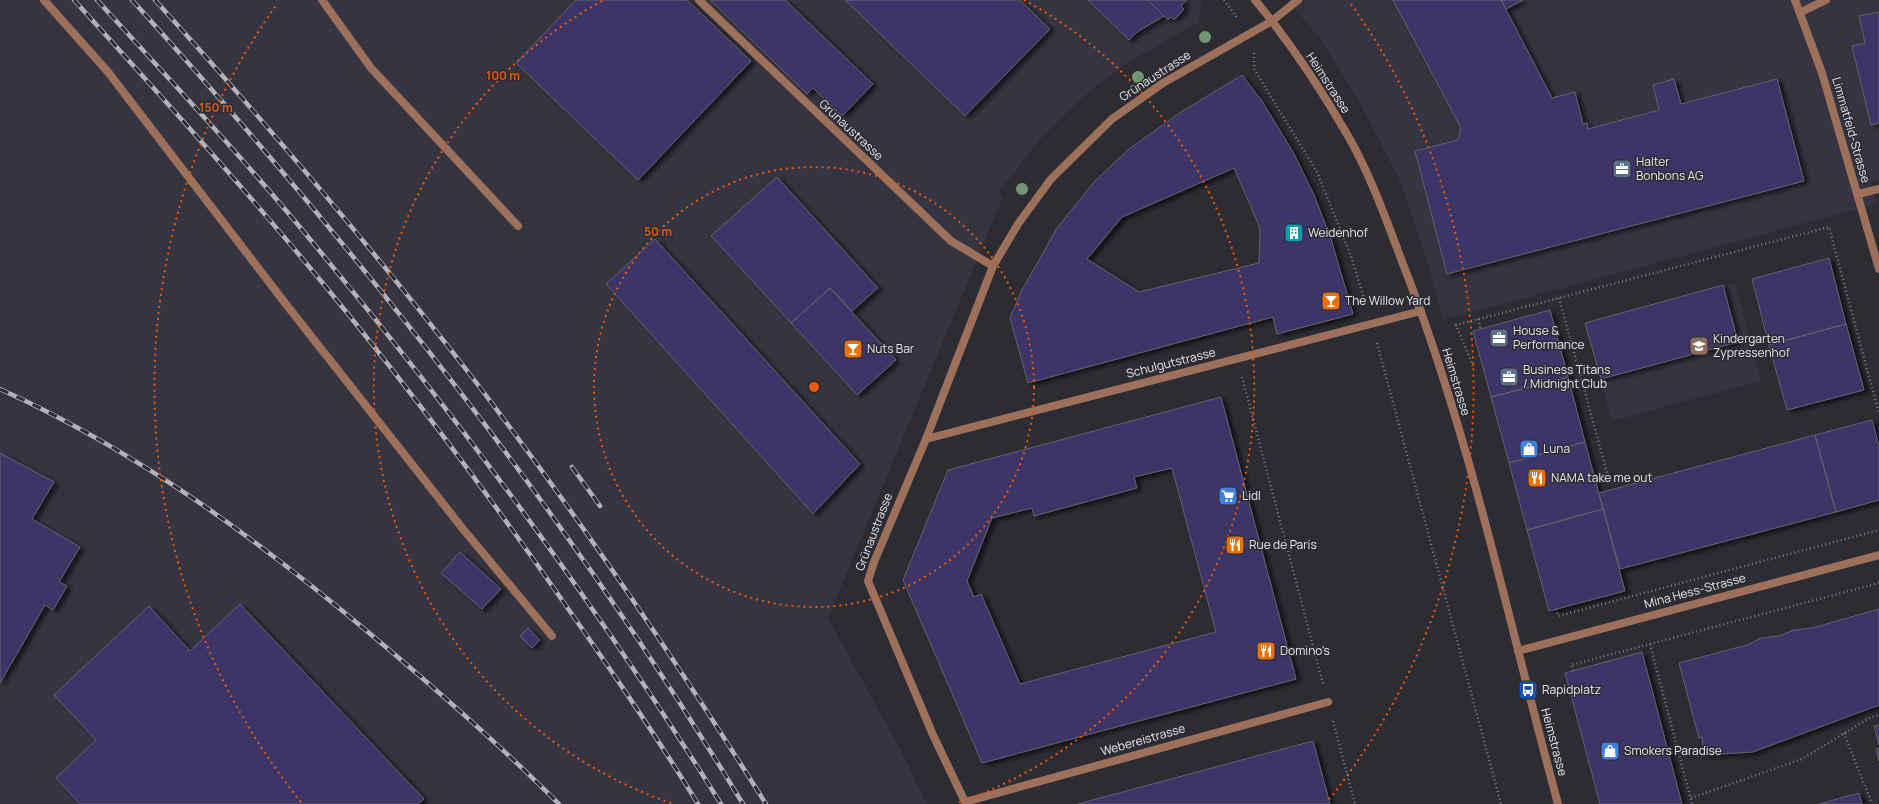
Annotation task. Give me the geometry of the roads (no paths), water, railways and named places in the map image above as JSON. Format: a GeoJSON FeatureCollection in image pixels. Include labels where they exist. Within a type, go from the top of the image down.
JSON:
{"type":"FeatureCollection","features":[{"type":"Feature","properties":{"kind":"street"},"geometry":{"type":"LineString","coordinates":[[44,0],[108,72],[290,309],[463,529],[552,636]]}},
{"type":"Feature","properties":{"kind":"street"},"geometry":{"type":"LineString","coordinates":[[322,0],[371,68],[518,226]]}},
{"type":"Feature","properties":{"kind":"street","name":"Grünaustrasse"},"geometry":{"type":"LineString","coordinates":[[699,0],[951,241],[994,266]]}},
{"type":"Feature","properties":{"kind":"street","name":"Heimstrasse"},"geometry":{"type":"LineString","coordinates":[[1255,0],[1272,21],[1310,75],[1349,138],[1384,213],[1421,311],[1444,381],[1518,650],[1558,804]]}},
{"type":"Feature","properties":{"kind":"street","name":"Grünaustrasse"},"geometry":{"type":"LineString","coordinates":[[966,803],[933,735],[868,580],[891,519],[926,439],[994,266],[1018,224],[1051,179],[1112,119],[1163,83],[1272,21],[1298,0]]}},
{"type":"Feature","properties":{"kind":"street","name":"Limmatfeld-Strasse"},"geometry":{"type":"LineString","coordinates":[[1795,0],[1801,12],[1822,73],[1879,269]]}},
{"type":"Feature","properties":{"kind":"street"},"geometry":{"type":"LineString","coordinates":[[1801,12],[1826,0]]}},
{"type":"Feature","properties":{"kind":"street"},"geometry":{"type":"LineString","coordinates":[[1858,194],[1879,189]]}},
{"type":"Feature","properties":{"kind":"street","name":"Schulgutstrasse"},"geometry":{"type":"LineString","coordinates":[[926,439],[1421,311]]}},
{"type":"Feature","properties":{"kind":"street","name":"Mina Hess-Strasse"},"geometry":{"type":"LineString","coordinates":[[1518,650],[1879,555]]}},
{"type":"Feature","properties":{"kind":"street","name":"Webereistrasse"},"geometry":{"type":"LineString","coordinates":[[966,803],[1328,702]]}},
{"type":"Feature","properties":{"kind":"railway"},"geometry":{"type":"LineString","coordinates":[[74,0],[273,224],[333,295],[394,372],[541,570],[641,715],[698,804]]}},
{"type":"Feature","properties":{"kind":"railway"},"geometry":{"type":"LineString","coordinates":[[97,0],[264,185],[372,315],[426,383],[478,451],[579,590],[628,660],[721,804]]}},
{"type":"Feature","properties":{"kind":"railway"},"geometry":{"type":"LineString","coordinates":[[132,0],[216,94],[298,190],[457,387],[605,592],[676,697],[743,804]]}},
{"type":"Feature","properties":{"kind":"railway"},"geometry":{"type":"LineString","coordinates":[[155,0],[238,93],[359,235],[437,332],[514,432],[589,536],[661,642],[766,804]]}},
{"type":"Feature","properties":{"kind":"railway"},"geometry":{"type":"LineString","coordinates":[[0,389],[51,414],[149,469],[241,532],[330,601],[398,657],[491,739],[559,804]]}},
{"type":"Feature","properties":{"kind":"railway"},"geometry":{"type":"LineString","coordinates":[[572,467],[600,506]]}},
{"type":"Feature","properties":{"kind":"place","name":"Halter Bonbons AG"},"geometry":{"type":"Point","coordinates":[1622,169]}},
{"type":"Feature","properties":{"kind":"place","name":"Weidenhof"},"geometry":{"type":"Point","coordinates":[1294,233]}},
{"type":"Feature","properties":{"kind":"place","name":"The Willow Yard"},"geometry":{"type":"Point","coordinates":[1331,301]}},
{"type":"Feature","properties":{"kind":"place","name":"House & Performance"},"geometry":{"type":"Point","coordinates":[1499,338]}},
{"type":"Feature","properties":{"kind":"place","name":"Kindergarten Zypressenhof"},"geometry":{"type":"Point","coordinates":[1699,346]}},
{"type":"Feature","properties":{"kind":"place","name":"Nuts Bar"},"geometry":{"type":"Point","coordinates":[853,349]}},
{"type":"Feature","properties":{"kind":"place","name":"Business Titans / Midnight Club"},"geometry":{"type":"Point","coordinates":[1509,377]}},
{"type":"Feature","properties":{"kind":"place","name":"Luna"},"geometry":{"type":"Point","coordinates":[1529,449]}},
{"type":"Feature","properties":{"kind":"place","name":"NAMA take me out"},"geometry":{"type":"Point","coordinates":[1537,478]}},
{"type":"Feature","properties":{"kind":"place","name":"Lidl"},"geometry":{"type":"Point","coordinates":[1228,496]}},
{"type":"Feature","properties":{"kind":"place","name":"Rue de Paris"},"geometry":{"type":"Point","coordinates":[1235,545]}},
{"type":"Feature","properties":{"kind":"place","name":"Domino's"},"geometry":{"type":"Point","coordinates":[1266,651]}},
{"type":"Feature","properties":{"kind":"place","name":"Rapidplatz"},"geometry":{"type":"Point","coordinates":[1528,690]}},
{"type":"Feature","properties":{"kind":"place","name":"Smokers Paradise"},"geometry":{"type":"Point","coordinates":[1610,751]}}]}
